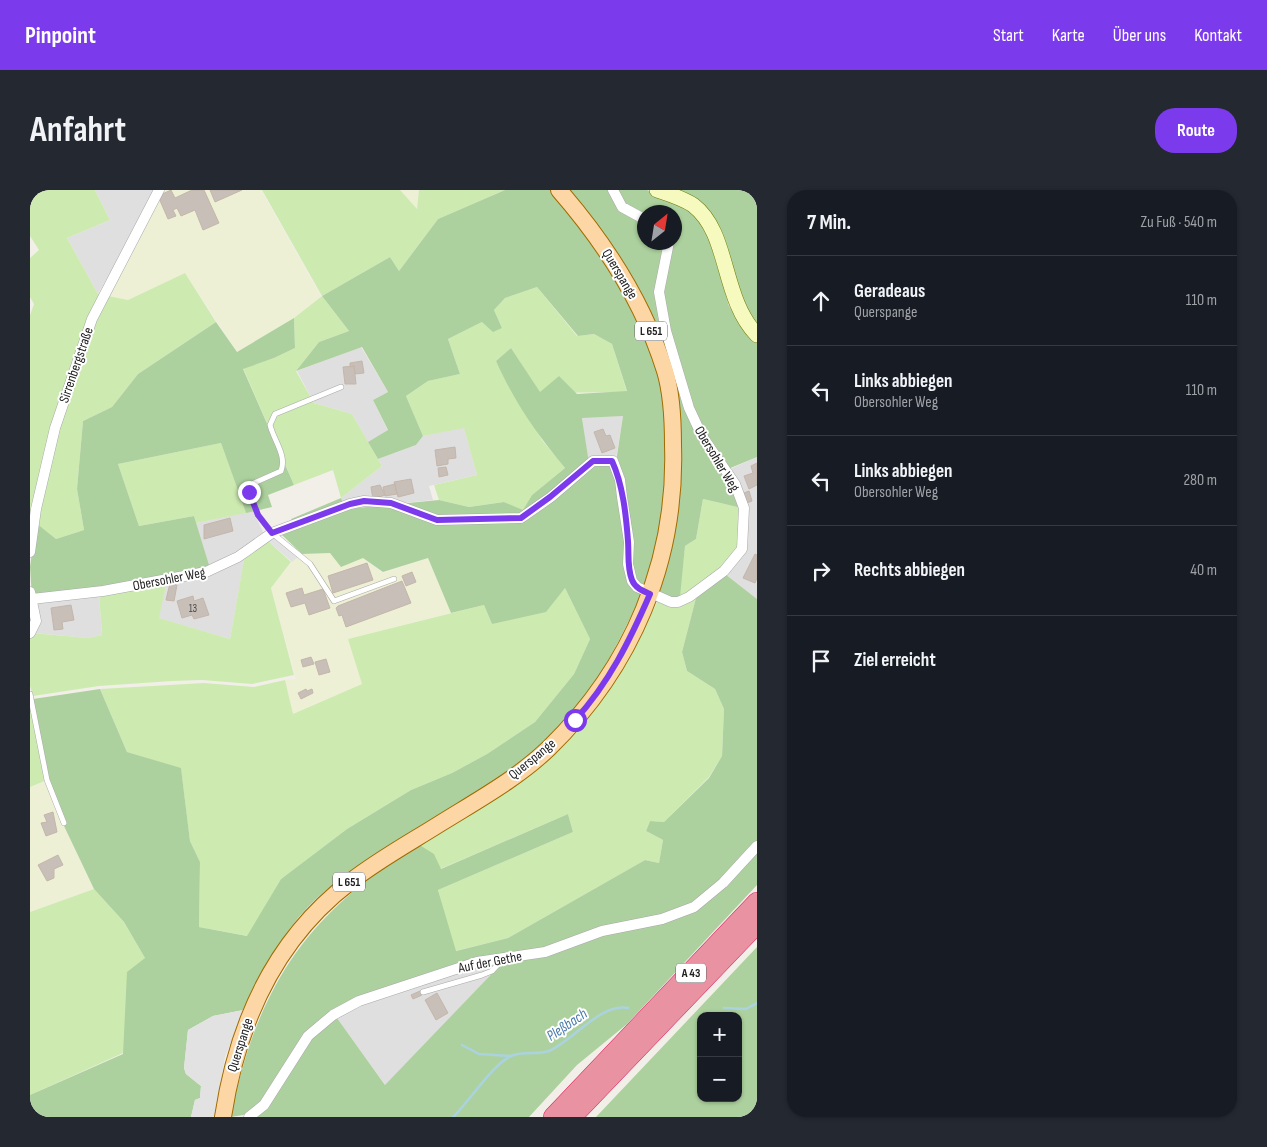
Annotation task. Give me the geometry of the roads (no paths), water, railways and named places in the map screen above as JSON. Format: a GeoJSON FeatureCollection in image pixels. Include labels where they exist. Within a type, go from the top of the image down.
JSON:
{"type":"FeatureCollection","features":[{"type":"Feature","properties":{"kind":"highway","name":"A 43"},"geometry":{"type":"LineString","coordinates":[[553,1117],[757,902]]}},
{"type":"Feature","properties":{"kind":"highway","name":"A 43"},"geometry":{"type":"LineString","coordinates":[[572,1117],[757,924]]}},
{"type":"Feature","properties":{"kind":"highway"},"geometry":{"type":"LineString","coordinates":[[582,1117],[626,1061]]}},
{"type":"Feature","properties":{"kind":"main road","name":"Querspange"},"geometry":{"type":"LineString","coordinates":[[223,1117],[231,1070],[241,1034],[274,966],[293,937],[317,910],[353,879],[490,792],[546,750],[592,702],[606,681],[634,630],[650,594],[665,540],[674,478],[673,425],[666,375],[649,325],[625,278],[588,223],[559,190]]}},
{"type":"Feature","properties":{"kind":"street","name":"Sirrenbergstraße"},"geometry":{"type":"LineString","coordinates":[[30,552],[36,509],[54,428],[92,319],[159,190]]}},
{"type":"Feature","properties":{"kind":"street"},"geometry":{"type":"LineString","coordinates":[[612,190],[625,209],[637,215]]}},
{"type":"Feature","properties":{"kind":"street"},"geometry":{"type":"LineString","coordinates":[[657,190],[686,201],[706,218],[714,232],[735,302],[748,326],[757,336]]}},
{"type":"Feature","properties":{"kind":"street","name":"Obersohler Weg"},"geometry":{"type":"LineString","coordinates":[[31,596],[103,591],[206,572],[238,557],[272,533],[350,504],[364,501],[391,503],[437,520],[521,518],[550,497],[593,461],[612,461],[620,480],[628,542],[628,564],[632,581],[637,587],[650,594],[671,602],[678,602],[706,586],[724,571],[742,549],[745,524],[744,508],[735,484],[702,436],[689,408],[666,332],[659,292],[667,250]]}},
{"type":"Feature","properties":{"kind":"street"},"geometry":{"type":"LineString","coordinates":[[30,633],[36,621],[31,596]]}},
{"type":"Feature","properties":{"kind":"street","name":"Auf der Gethe"},"geometry":{"type":"LineString","coordinates":[[249,1117],[264,1105],[308,1036],[334,1015],[360,1001],[477,962],[545,952],[602,931],[662,919],[694,907],[723,883],[757,846]]}},
{"type":"Feature","properties":{"kind":"lane"},"geometry":{"type":"LineString","coordinates":[[341,387],[275,414],[271,419],[272,431],[284,458],[283,465],[281,471],[254,483],[249,492],[258,515],[272,533],[310,564],[334,601],[394,579]]}},
{"type":"Feature","properties":{"kind":"lane"},"geometry":{"type":"LineString","coordinates":[[30,694],[47,780],[64,823]]}},
{"type":"Feature","properties":{"kind":"lane"},"geometry":{"type":"LineString","coordinates":[[424,992],[482,975],[492,970],[504,958]]}},
{"type":"Feature","properties":{"kind":"waterway","name":"Pleßbach"},"geometry":{"type":"LineString","coordinates":[[724,1008],[746,1009],[757,1003]]}},
{"type":"Feature","properties":{"kind":"waterway","name":"Pleßbach"},"geometry":{"type":"LineString","coordinates":[[453,1117],[504,1060],[515,1055],[549,1051],[607,1011],[628,1008]]}},
{"type":"Feature","properties":{"kind":"waterway"},"geometry":{"type":"LineString","coordinates":[[462,1045],[479,1054],[511,1056]]}}]}
